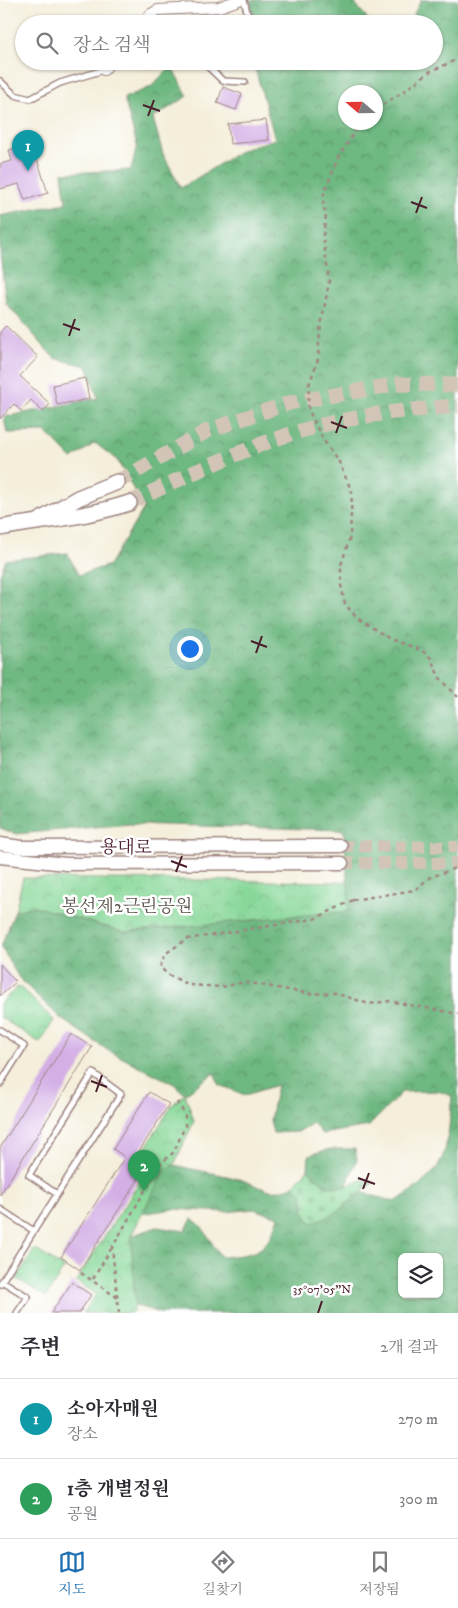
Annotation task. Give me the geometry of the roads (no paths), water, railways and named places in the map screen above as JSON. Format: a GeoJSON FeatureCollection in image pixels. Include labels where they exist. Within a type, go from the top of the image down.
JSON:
{"type":"FeatureCollection","features":[{"type":"Feature","properties":{"kind":"main road"},"geometry":{"type":"LineString","coordinates":[[39,520],[78,498],[118,482]]}},
{"type":"Feature","properties":{"kind":"main road"},"geometry":{"type":"LineString","coordinates":[[0,528],[39,520],[73,518],[102,512],[129,503]]}},
{"type":"Feature","properties":{"kind":"street"},"geometry":{"type":"LineString","coordinates":[[150,15],[158,10],[219,7],[239,0]]}},
{"type":"Feature","properties":{"kind":"street","name":"용대로"},"geometry":{"type":"LineString","coordinates":[[0,844],[21,847],[341,846]]}},
{"type":"Feature","properties":{"kind":"street","name":"용대로"},"geometry":{"type":"LineString","coordinates":[[0,857],[66,864],[342,863]]}},
{"type":"Feature","properties":{"kind":"lane"},"geometry":{"type":"LineString","coordinates":[[244,0],[248,15]]}},
{"type":"Feature","properties":{"kind":"lane"},"geometry":{"type":"LineString","coordinates":[[0,81],[14,94],[30,99],[60,83],[104,70]]}},
{"type":"Feature","properties":{"kind":"lane"},"geometry":{"type":"LineString","coordinates":[[211,70],[223,81],[246,82]]}},
{"type":"Feature","properties":{"kind":"lane"},"geometry":{"type":"LineString","coordinates":[[0,1030],[24,1046],[0,1084]]}},
{"type":"Feature","properties":{"kind":"lane"},"geometry":{"type":"LineString","coordinates":[[17,1313],[28,1297],[1,1282],[121,1094],[93,1073],[29,1175],[57,1194]]}},
{"type":"Feature","properties":{"kind":"lane"},"geometry":{"type":"LineString","coordinates":[[0,1209],[34,1231]]}},
{"type":"Feature","properties":{"kind":"tunnel"},"geometry":{"type":"LineString","coordinates":[[117,482],[209,430],[289,403],[397,384],[458,385]]}},
{"type":"Feature","properties":{"kind":"tunnel"},"geometry":{"type":"LineString","coordinates":[[129,503],[233,456],[275,439],[316,426],[377,414],[458,406]]}},
{"type":"Feature","properties":{"kind":"tunnel"},"geometry":{"type":"LineString","coordinates":[[341,846],[458,847]]}},
{"type":"Feature","properties":{"kind":"tunnel"},"geometry":{"type":"LineString","coordinates":[[342,863],[458,863]]}},
{"type":"Feature","properties":{"kind":"place","name":"소아자매원"},"geometry":{"type":"Point","coordinates":[28,171]}},
{"type":"Feature","properties":{"kind":"place","name":"1층 개별정원"},"geometry":{"type":"Point","coordinates":[144,1191]}},
{"type":"Feature","properties":{"kind":"park label","name":"봉선제2근린공원"},"geometry":{"type":"Point","coordinates":[127,906]}}]}
